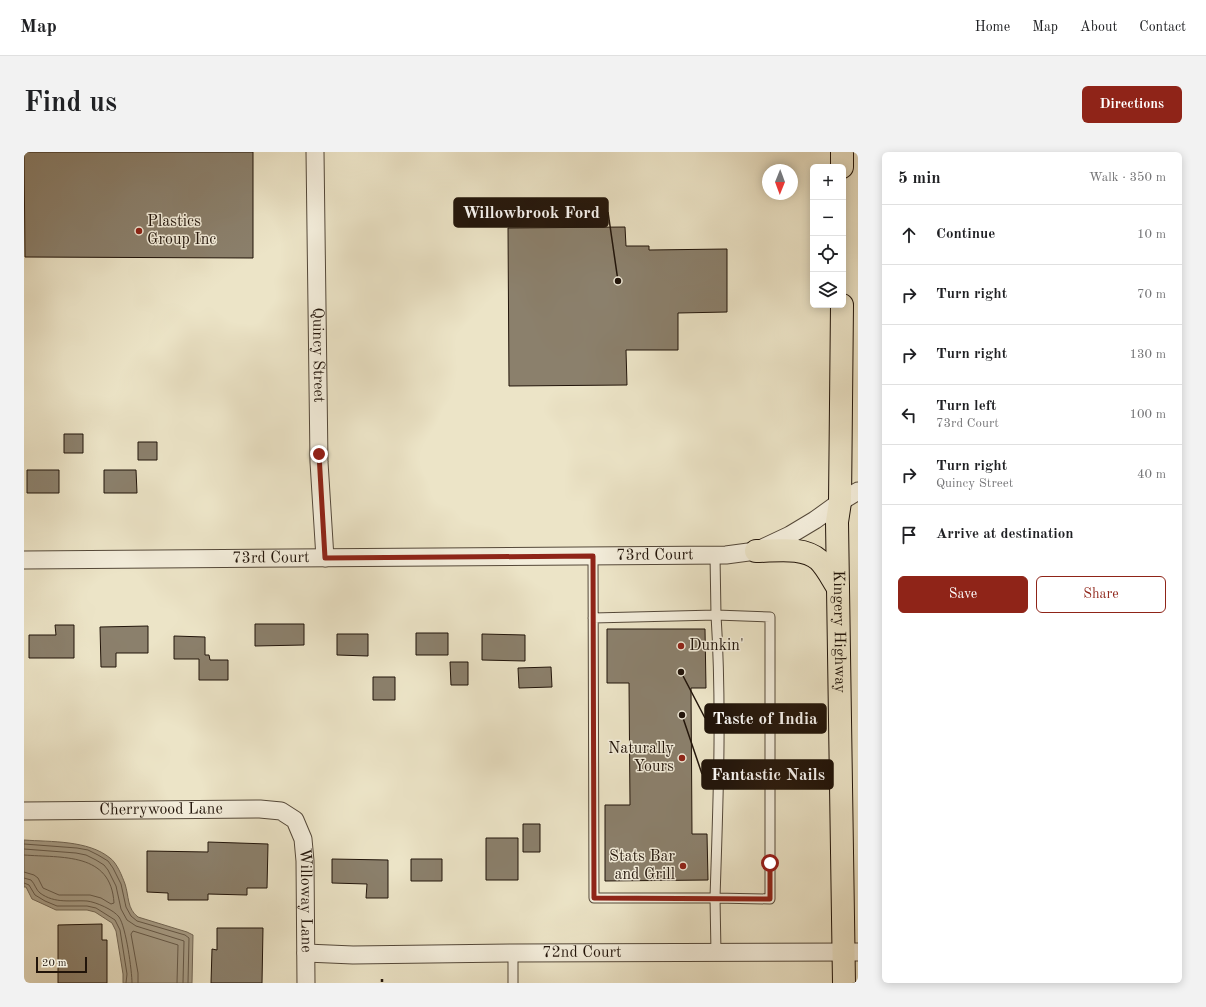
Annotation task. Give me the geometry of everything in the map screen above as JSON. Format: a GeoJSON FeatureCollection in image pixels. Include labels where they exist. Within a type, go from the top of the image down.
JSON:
{"type":"FeatureCollection","features":[{"type":"Feature","properties":{"kind":"highway"},"geometry":{"type":"LineString","coordinates":[[842,152],[842,164]]}},
{"type":"Feature","properties":{"kind":"highway","name":"Kingery Highway"},"geometry":{"type":"LineString","coordinates":[[842,308],[849,497],[838,522],[838,588],[851,953],[844,983]]}},
{"type":"Feature","properties":{"kind":"highway"},"geometry":{"type":"LineString","coordinates":[[756,551],[806,552],[819,560],[838,588]]}},
{"type":"Feature","properties":{"kind":"street","name":"Quincy Street"},"geometry":{"type":"LineString","coordinates":[[315,152],[319,462],[325,558]]}},
{"type":"Feature","properties":{"kind":"street","name":"73rd Court"},"geometry":{"type":"LineString","coordinates":[[24,560],[726,556],[756,551],[790,535],[849,497]]}},
{"type":"Feature","properties":{"kind":"street","name":"Cherrywood Lane"},"geometry":{"type":"LineString","coordinates":[[24,811],[260,809],[281,811],[295,820]]}},
{"type":"Feature","properties":{"kind":"street","name":"Willoway Lane"},"geometry":{"type":"LineString","coordinates":[[295,820],[303,839],[305,861],[306,983]]}},
{"type":"Feature","properties":{"kind":"street","name":"72nd Court"},"geometry":{"type":"LineString","coordinates":[[306,953],[353,955],[513,953],[851,953]]}},
{"type":"Feature","properties":{"kind":"lane"},"geometry":{"type":"LineString","coordinates":[[593,556],[593,618],[594,898],[770,899],[770,617],[716,615],[593,618]]}},
{"type":"Feature","properties":{"kind":"lane"},"geometry":{"type":"LineString","coordinates":[[715,556],[719,664],[719,768],[715,898],[716,953]]}},
{"type":"Feature","properties":{"kind":"lane"},"geometry":{"type":"LineString","coordinates":[[513,953],[513,983]]}},
{"type":"Feature","properties":{"kind":"water"},"geometry":{"type":"Polygon","coordinates":[[[24,840],[80,845],[101,852],[110,858],[115,863],[121,874],[130,906],[134,914],[138,917],[193,935],[192,983],[123,983],[123,974],[116,931],[112,923],[95,912],[87,910],[56,910],[32,899],[26,887],[24,887],[24,840]]]}},
{"type":"Feature","properties":{"kind":"building","name":"Plastics Group Inc"},"geometry":{"type":"Polygon","coordinates":[[[24,152],[253,152],[253,258],[25,257],[24,152]]]}},
{"type":"Feature","properties":{"kind":"building"},"geometry":{"type":"Polygon","coordinates":[[[625,227],[626,246],[649,246],[649,250],[727,249],[727,312],[678,313],[678,350],[626,350],[627,385],[509,386],[508,228],[625,227]]]}},
{"type":"Feature","properties":{"kind":"building"},"geometry":{"type":"Polygon","coordinates":[[[64,434],[83,434],[83,453],[64,453],[64,434]]]}},
{"type":"Feature","properties":{"kind":"building"},"geometry":{"type":"Polygon","coordinates":[[[138,442],[157,442],[157,460],[138,460],[138,442]]]}},
{"type":"Feature","properties":{"kind":"building"},"geometry":{"type":"Polygon","coordinates":[[[27,470],[59,470],[59,493],[27,493],[27,470]]]}},
{"type":"Feature","properties":{"kind":"building"},"geometry":{"type":"Polygon","coordinates":[[[104,470],[136,470],[137,493],[104,493],[104,470]]]}},
{"type":"Feature","properties":{"kind":"building"},"geometry":{"type":"Polygon","coordinates":[[[255,624],[304,624],[304,645],[255,646],[255,624]]]}},
{"type":"Feature","properties":{"kind":"building"},"geometry":{"type":"Polygon","coordinates":[[[55,625],[74,625],[74,658],[29,658],[29,635],[56,635],[55,625]]]}},
{"type":"Feature","properties":{"kind":"building"},"geometry":{"type":"Polygon","coordinates":[[[148,626],[148,653],[116,653],[116,667],[101,667],[100,627],[148,626]]]}},
{"type":"Feature","properties":{"kind":"building"},"geometry":{"type":"Polygon","coordinates":[[[607,629],[705,629],[706,688],[691,688],[692,834],[707,834],[708,880],[605,881],[605,805],[630,805],[629,683],[607,683],[607,629]]]}},
{"type":"Feature","properties":{"kind":"building"},"geometry":{"type":"Polygon","coordinates":[[[416,633],[448,633],[448,655],[416,655],[416,633]]]}},
{"type":"Feature","properties":{"kind":"building"},"geometry":{"type":"Polygon","coordinates":[[[337,634],[368,634],[368,656],[337,655],[337,634]]]}},
{"type":"Feature","properties":{"kind":"building"},"geometry":{"type":"Polygon","coordinates":[[[482,634],[525,635],[525,661],[482,660],[482,634]]]}},
{"type":"Feature","properties":{"kind":"building"},"geometry":{"type":"Polygon","coordinates":[[[174,636],[205,637],[205,655],[209,655],[210,660],[228,660],[228,680],[199,680],[199,659],[174,659],[174,636]]]}},
{"type":"Feature","properties":{"kind":"building"},"geometry":{"type":"Polygon","coordinates":[[[450,662],[468,662],[468,685],[451,685],[450,662]]]}},
{"type":"Feature","properties":{"kind":"building"},"geometry":{"type":"Polygon","coordinates":[[[551,667],[552,687],[519,688],[518,668],[551,667]]]}},
{"type":"Feature","properties":{"kind":"building"},"geometry":{"type":"Polygon","coordinates":[[[373,677],[395,677],[395,700],[373,700],[373,677]]]}},
{"type":"Feature","properties":{"kind":"building"},"geometry":{"type":"Polygon","coordinates":[[[523,824],[540,824],[540,852],[523,852],[523,824]]]}},
{"type":"Feature","properties":{"kind":"building"},"geometry":{"type":"Polygon","coordinates":[[[486,838],[518,838],[518,880],[486,880],[486,838]]]}},
{"type":"Feature","properties":{"kind":"building"},"geometry":{"type":"Polygon","coordinates":[[[208,842],[268,844],[267,888],[247,888],[247,895],[208,894],[208,900],[168,900],[168,893],[147,892],[147,851],[208,852],[208,842]]]}},
{"type":"Feature","properties":{"kind":"building"},"geometry":{"type":"Polygon","coordinates":[[[332,859],[388,860],[388,898],[366,898],[367,884],[332,883],[332,859]]]}},
{"type":"Feature","properties":{"kind":"building"},"geometry":{"type":"Polygon","coordinates":[[[411,859],[442,859],[442,881],[411,881],[411,859]]]}},
{"type":"Feature","properties":{"kind":"building"},"geometry":{"type":"Polygon","coordinates":[[[102,924],[102,940],[107,940],[107,983],[58,983],[58,925],[102,924]]]}},
{"type":"Feature","properties":{"kind":"building"},"geometry":{"type":"Polygon","coordinates":[[[217,928],[263,928],[262,983],[211,983],[212,949],[217,950],[217,928]]]}},
{"type":"Feature","properties":{"kind":"place","name":"Plastics Group Inc"},"geometry":{"type":"Point","coordinates":[139,231]}},
{"type":"Feature","properties":{"kind":"place","name":"Willowbrook Ford"},"geometry":{"type":"Point","coordinates":[618,281]}},
{"type":"Feature","properties":{"kind":"place","name":"Dunkin'"},"geometry":{"type":"Point","coordinates":[681,646]}},
{"type":"Feature","properties":{"kind":"place","name":"Taste of India"},"geometry":{"type":"Point","coordinates":[681,672]}},
{"type":"Feature","properties":{"kind":"place","name":"Fantastic Nails"},"geometry":{"type":"Point","coordinates":[682,715]}},
{"type":"Feature","properties":{"kind":"place","name":"Naturally Yours"},"geometry":{"type":"Point","coordinates":[682,758]}},
{"type":"Feature","properties":{"kind":"place","name":"Stats Bar and Grill"},"geometry":{"type":"Point","coordinates":[683,866]}},
{"type":"Feature","properties":{"kind":"route"},"geometry":{"type":"LineString","coordinates":[[319,454],[325,558],[593,556],[594,898],[770,899],[770,863]]}}]}
